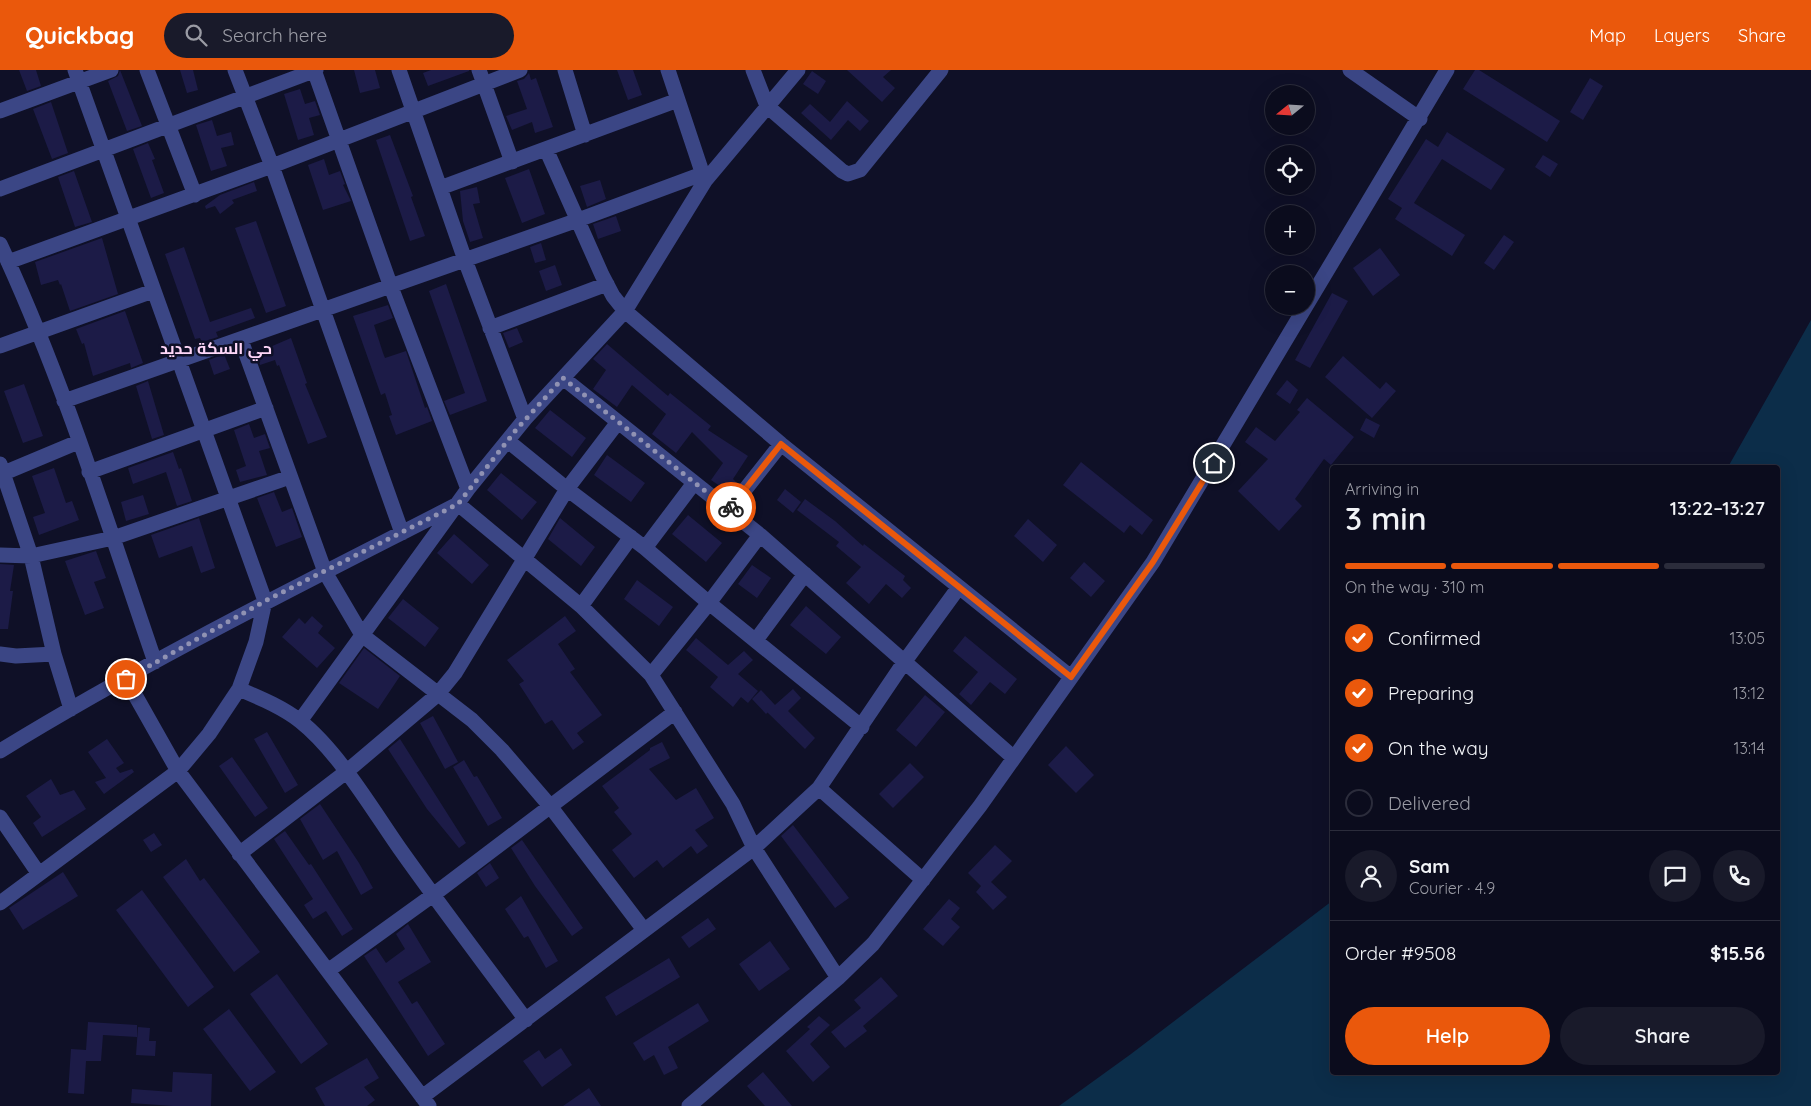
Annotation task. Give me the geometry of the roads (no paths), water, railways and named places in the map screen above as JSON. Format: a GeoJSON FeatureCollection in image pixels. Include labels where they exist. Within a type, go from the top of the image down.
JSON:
{"type":"FeatureCollection","features":[{"type":"Feature","properties":{"kind":"street"},"geometry":{"type":"LineString","coordinates":[[0,112],[77,76],[110,70]]}},
{"type":"Feature","properties":{"kind":"street"},"geometry":{"type":"LineString","coordinates":[[147,70],[195,195]]}},
{"type":"Feature","properties":{"kind":"street"},"geometry":{"type":"LineString","coordinates":[[235,70],[272,166],[402,533]]}},
{"type":"Feature","properties":{"kind":"street"},"geometry":{"type":"LineString","coordinates":[[0,189],[246,98],[315,70],[391,287],[468,489]]}},
{"type":"Feature","properties":{"kind":"street"},"geometry":{"type":"LineString","coordinates":[[399,70],[465,260],[525,420]]}},
{"type":"Feature","properties":{"kind":"street"},"geometry":{"type":"LineString","coordinates":[[8,262],[128,220],[414,112],[481,76],[520,70]]}},
{"type":"Feature","properties":{"kind":"street"},"geometry":{"type":"LineString","coordinates":[[565,70],[586,134]]}},
{"type":"Feature","properties":{"kind":"street"},"geometry":{"type":"LineString","coordinates":[[668,70],[703,177]]}},
{"type":"Feature","properties":{"kind":"street"},"geometry":{"type":"LineString","coordinates":[[753,70],[767,106],[842,171],[848,174],[860,170],[935,72]]}},
{"type":"Feature","properties":{"kind":"street"},"geometry":{"type":"LineString","coordinates":[[300,721],[468,489],[525,420],[625,311],[703,177],[798,70]]}},
{"type":"Feature","properties":{"kind":"street"},"geometry":{"type":"LineString","coordinates":[[1350,70],[1420,119]]}},
{"type":"Feature","properties":{"kind":"street"},"geometry":{"type":"LineString","coordinates":[[689,1106],[838,978],[873,944],[1014,758],[1153,562],[1448,70]]}},
{"type":"Feature","properties":{"kind":"street"},"geometry":{"type":"LineString","coordinates":[[0,903],[178,771],[209,734],[239,688],[256,642],[265,601],[77,76]]}},
{"type":"Feature","properties":{"kind":"street"},"geometry":{"type":"LineString","coordinates":[[481,76],[512,162]]}},
{"type":"Feature","properties":{"kind":"street"},"geometry":{"type":"LineString","coordinates":[[440,188],[678,100]]}},
{"type":"Feature","properties":{"kind":"street"},"geometry":{"type":"LineString","coordinates":[[546,149],[607,284],[625,311],[781,444],[1071,677]]}},
{"type":"Feature","properties":{"kind":"street"},"geometry":{"type":"LineString","coordinates":[[64,401],[180,362],[703,177]]}},
{"type":"Feature","properties":{"kind":"street"},"geometry":{"type":"LineString","coordinates":[[0,244],[39,332],[155,662]]}},
{"type":"Feature","properties":{"kind":"street"},"geometry":{"type":"LineString","coordinates":[[490,328],[607,284]]}},
{"type":"Feature","properties":{"kind":"street"},"geometry":{"type":"LineString","coordinates":[[0,346],[154,291]]}},
{"type":"Feature","properties":{"kind":"street"},"geometry":{"type":"LineString","coordinates":[[241,340],[325,572],[362,635],[437,695],[472,720],[502,750],[550,806],[644,930]]}},
{"type":"Feature","properties":{"kind":"street"},"geometry":{"type":"LineString","coordinates":[[563,378],[760,535],[906,661],[1014,758]]}},
{"type":"Feature","properties":{"kind":"street"},"geometry":{"type":"LineString","coordinates":[[89,472],[266,408]]}},
{"type":"Feature","properties":{"kind":"street"},"geometry":{"type":"LineString","coordinates":[[240,854],[346,772],[437,695],[455,673],[567,489],[618,422]]}},
{"type":"Feature","properties":{"kind":"street"},"geometry":{"type":"LineString","coordinates":[[508,441],[567,489],[645,548],[709,603],[862,727]]}},
{"type":"Feature","properties":{"kind":"street"},"geometry":{"type":"LineString","coordinates":[[71,709],[54,654],[31,556],[2,469],[78,442]]}},
{"type":"Feature","properties":{"kind":"street"},"geometry":{"type":"LineString","coordinates":[[729,510],[781,444]]}},
{"type":"Feature","properties":{"kind":"street"},"geometry":{"type":"LineString","coordinates":[[0,555],[31,556],[113,538],[290,477]]}},
{"type":"Feature","properties":{"kind":"street"},"geometry":{"type":"LineString","coordinates":[[645,548],[694,483]]}},
{"type":"Feature","properties":{"kind":"street"},"geometry":{"type":"LineString","coordinates":[[0,751],[71,709],[265,601],[458,504]]}},
{"type":"Feature","properties":{"kind":"street"},"geometry":{"type":"LineString","coordinates":[[458,504],[524,561],[581,606],[651,675],[733,804],[754,848],[838,978]]}},
{"type":"Feature","properties":{"kind":"street"},"geometry":{"type":"LineString","coordinates":[[651,675],[709,603],[760,535]]}},
{"type":"Feature","properties":{"kind":"street"},"geometry":{"type":"LineString","coordinates":[[581,606],[631,537]]}},
{"type":"Feature","properties":{"kind":"street"},"geometry":{"type":"LineString","coordinates":[[756,640],[805,574]]}},
{"type":"Feature","properties":{"kind":"street"},"geometry":{"type":"LineString","coordinates":[[126,679],[178,771],[426,1101],[526,1020],[754,848],[819,788],[906,661],[960,587]]}},
{"type":"Feature","properties":{"kind":"street"},"geometry":{"type":"LineString","coordinates":[[0,654],[16,656],[54,654]]}},
{"type":"Feature","properties":{"kind":"street"},"geometry":{"type":"LineString","coordinates":[[239,688],[272,703],[300,721],[324,745],[346,772],[433,896],[526,1020]]}},
{"type":"Feature","properties":{"kind":"street"},"geometry":{"type":"LineString","coordinates":[[329,970],[433,896],[675,712]]}},
{"type":"Feature","properties":{"kind":"street"},"geometry":{"type":"LineString","coordinates":[[819,788],[923,880]]}},
{"type":"Feature","properties":{"kind":"street"},"geometry":{"type":"LineString","coordinates":[[0,818],[39,874]]}},
{"type":"Feature","properties":{"kind":"water"},"geometry":{"type":"Polygon","coordinates":[[[1811,320],[1811,1106],[1059,1106],[1131,1054],[1330,903],[1330,1075],[1780,1075],[1780,465],[1729,465],[1811,320]]]}},
{"type":"Feature","properties":{"kind":"district","name":"حي السكة حديد"},"geometry":{"type":"Point","coordinates":[216,348]}}]}
